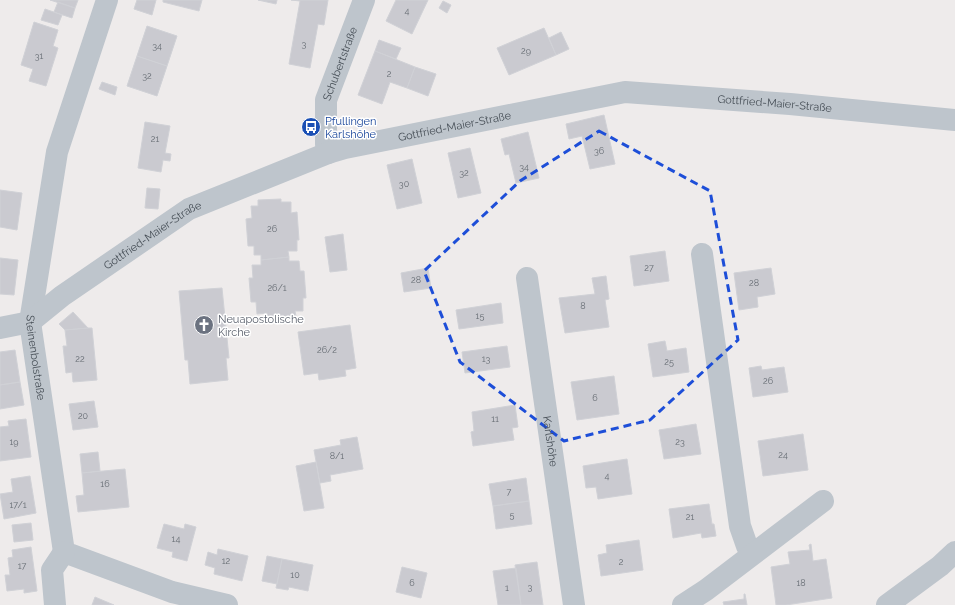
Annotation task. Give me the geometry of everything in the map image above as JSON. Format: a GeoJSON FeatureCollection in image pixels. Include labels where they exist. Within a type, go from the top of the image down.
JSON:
{"type":"FeatureCollection","features":[{"type":"Feature","properties":{"kind":"street","name":"Steinenbolstraße"},"geometry":{"type":"LineString","coordinates":[[64,552],[30,322],[57,152],[107,0]]}},
{"type":"Feature","properties":{"kind":"street","name":"Schubertstraße"},"geometry":{"type":"LineString","coordinates":[[328,153],[326,144],[326,100],[364,0]]}},
{"type":"Feature","properties":{"kind":"street","name":"Gottfried-Maier-Straße"},"geometry":{"type":"LineString","coordinates":[[0,328],[30,322],[62,296],[189,209],[328,153],[345,148],[625,92],[790,104],[955,120]]}},
{"type":"Feature","properties":{"kind":"street"},"geometry":{"type":"LineString","coordinates":[[702,254],[740,526],[745,542],[752,554]]}},
{"type":"Feature","properties":{"kind":"street","name":"Karlshöhe"},"geometry":{"type":"LineString","coordinates":[[527,278],[574,605]]}},
{"type":"Feature","properties":{"kind":"street"},"geometry":{"type":"LineString","coordinates":[[683,605],[706,590],[823,502]]}},
{"type":"Feature","properties":{"kind":"street"},"geometry":{"type":"LineString","coordinates":[[55,605],[52,570],[64,552],[172,592],[226,605]]}},
{"type":"Feature","properties":{"kind":"street"},"geometry":{"type":"LineString","coordinates":[[887,605],[940,566],[955,552]]}},
{"type":"Feature","properties":{"kind":"highlighted area"},"geometry":{"type":"Polygon","coordinates":[[[599,131],[710,191],[738,340],[650,420],[564,441],[460,362],[424,271],[520,181],[599,131]]]}},
{"type":"Feature","properties":{"kind":"building"},"geometry":{"type":"Polygon","coordinates":[[[50,0],[78,0],[75,8],[50,0]]]}},
{"type":"Feature","properties":{"kind":"building"},"geometry":{"type":"Polygon","coordinates":[[[137,0],[156,0],[152,15],[134,9],[137,0]]]}},
{"type":"Feature","properties":{"kind":"building"},"geometry":{"type":"Polygon","coordinates":[[[163,0],[202,0],[199,11],[163,2],[163,0]]]}},
{"type":"Feature","properties":{"kind":"building"},"geometry":{"type":"Polygon","coordinates":[[[258,0],[277,0],[276,4],[258,0]]]}},
{"type":"Feature","properties":{"kind":"building"},"geometry":{"type":"Polygon","coordinates":[[[291,0],[328,0],[324,25],[318,24],[310,68],[289,64],[300,1],[291,0]]]}},
{"type":"Feature","properties":{"kind":"building"},"geometry":{"type":"Polygon","coordinates":[[[396,0],[428,0],[412,34],[386,21],[396,0]]]}},
{"type":"Feature","properties":{"kind":"building"},"geometry":{"type":"Polygon","coordinates":[[[443,1],[451,5],[447,13],[439,8],[443,1]]]}},
{"type":"Feature","properties":{"kind":"building"},"geometry":{"type":"Polygon","coordinates":[[[58,2],[75,8],[72,18],[54,12],[58,2]]]}},
{"type":"Feature","properties":{"kind":"building"},"geometry":{"type":"Polygon","coordinates":[[[45,9],[62,15],[58,25],[41,20],[45,9]]]}},
{"type":"Feature","properties":{"kind":"building"},"geometry":{"type":"Polygon","coordinates":[[[34,22],[58,30],[53,46],[58,48],[46,86],[29,81],[33,69],[21,65],[34,22]]]}},
{"type":"Feature","properties":{"kind":"building"},"geometry":{"type":"Polygon","coordinates":[[[147,26],[177,36],[167,66],[137,56],[147,26]]]}},
{"type":"Feature","properties":{"kind":"building"},"geometry":{"type":"Polygon","coordinates":[[[544,28],[556,55],[509,75],[497,48],[544,28]]]}},
{"type":"Feature","properties":{"kind":"building"},"geometry":{"type":"Polygon","coordinates":[[[561,32],[569,49],[556,55],[549,38],[561,32]]]}},
{"type":"Feature","properties":{"kind":"building"},"geometry":{"type":"Polygon","coordinates":[[[379,40],[401,48],[396,59],[375,51],[379,40]]]}},
{"type":"Feature","properties":{"kind":"building"},"geometry":{"type":"Polygon","coordinates":[[[375,51],[415,67],[407,88],[390,82],[382,104],[358,95],[375,51]]]}},
{"type":"Feature","properties":{"kind":"building"},"geometry":{"type":"Polygon","coordinates":[[[137,56],[167,66],[157,96],[127,86],[137,56]]]}},
{"type":"Feature","properties":{"kind":"building"},"geometry":{"type":"Polygon","coordinates":[[[415,67],[436,74],[428,96],[407,88],[415,67]]]}},
{"type":"Feature","properties":{"kind":"building"},"geometry":{"type":"Polygon","coordinates":[[[102,82],[117,87],[115,95],[99,89],[102,82]]]}},
{"type":"Feature","properties":{"kind":"building"},"geometry":{"type":"Polygon","coordinates":[[[604,115],[615,164],[590,169],[582,136],[569,139],[566,124],[604,115]]]}},
{"type":"Feature","properties":{"kind":"building"},"geometry":{"type":"Polygon","coordinates":[[[145,122],[170,126],[165,153],[171,154],[170,161],[163,160],[161,172],[138,168],[145,122]]]}},
{"type":"Feature","properties":{"kind":"building"},"geometry":{"type":"Polygon","coordinates":[[[528,132],[539,178],[516,183],[509,154],[505,155],[501,139],[528,132]]]}},
{"type":"Feature","properties":{"kind":"building"},"geometry":{"type":"Polygon","coordinates":[[[470,148],[481,193],[458,198],[448,153],[470,148]]]}},
{"type":"Feature","properties":{"kind":"building"},"geometry":{"type":"Polygon","coordinates":[[[412,159],[422,203],[397,209],[387,165],[412,159]]]}},
{"type":"Feature","properties":{"kind":"building"},"geometry":{"type":"Polygon","coordinates":[[[147,188],[160,189],[158,209],[145,208],[147,188]]]}},
{"type":"Feature","properties":{"kind":"building"},"geometry":{"type":"Polygon","coordinates":[[[0,190],[22,193],[17,230],[0,227],[0,190]]]}},
{"type":"Feature","properties":{"kind":"building"},"geometry":{"type":"Polygon","coordinates":[[[281,199],[281,202],[291,202],[291,213],[297,212],[299,240],[297,240],[297,251],[288,251],[289,257],[261,260],[261,255],[254,255],[254,246],[248,246],[246,219],[252,218],[251,206],[258,206],[258,200],[281,199]]]}},
{"type":"Feature","properties":{"kind":"building"},"geometry":{"type":"Polygon","coordinates":[[[343,234],[347,270],[330,272],[325,237],[343,234]]]}},
{"type":"Feature","properties":{"kind":"building"},"geometry":{"type":"Polygon","coordinates":[[[665,251],[669,281],[634,286],[630,256],[665,251]]]}},
{"type":"Feature","properties":{"kind":"building"},"geometry":{"type":"Polygon","coordinates":[[[289,257],[289,261],[299,261],[300,271],[304,271],[306,298],[303,298],[303,311],[295,311],[296,316],[268,317],[267,313],[257,314],[256,302],[251,302],[249,278],[253,278],[252,265],[261,265],[261,260],[289,257]]]}},
{"type":"Feature","properties":{"kind":"building"},"geometry":{"type":"Polygon","coordinates":[[[0,258],[18,260],[14,295],[0,294],[0,258]]]}},
{"type":"Feature","properties":{"kind":"building"},"geometry":{"type":"Polygon","coordinates":[[[428,268],[431,288],[404,292],[401,273],[428,268]]]}},
{"type":"Feature","properties":{"kind":"building"},"geometry":{"type":"Polygon","coordinates":[[[771,268],[775,294],[757,297],[758,307],[739,310],[734,273],[771,268]]]}},
{"type":"Feature","properties":{"kind":"building"},"geometry":{"type":"Polygon","coordinates":[[[606,276],[609,299],[605,300],[609,327],[565,333],[559,298],[595,294],[592,278],[606,276]]]}},
{"type":"Feature","properties":{"kind":"building","name":"Neuapostolische Kirche"},"geometry":{"type":"Polygon","coordinates":[[[222,288],[229,358],[226,358],[228,380],[190,384],[188,360],[185,360],[179,291],[222,288]]]}},
{"type":"Feature","properties":{"kind":"building"},"geometry":{"type":"Polygon","coordinates":[[[501,303],[503,323],[459,329],[456,310],[501,303]]]}},
{"type":"Feature","properties":{"kind":"building"},"geometry":{"type":"Polygon","coordinates":[[[73,312],[88,328],[65,330],[59,324],[73,312]]]}},
{"type":"Feature","properties":{"kind":"building"},"geometry":{"type":"Polygon","coordinates":[[[350,325],[356,368],[345,370],[346,376],[319,380],[318,373],[304,375],[298,332],[350,325]]]}},
{"type":"Feature","properties":{"kind":"building"},"geometry":{"type":"Polygon","coordinates":[[[92,328],[97,380],[73,382],[72,372],[66,373],[63,346],[67,346],[65,330],[92,328]]]}},
{"type":"Feature","properties":{"kind":"building"},"geometry":{"type":"Polygon","coordinates":[[[665,341],[667,351],[686,348],[689,372],[653,377],[648,344],[665,341]]]}},
{"type":"Feature","properties":{"kind":"building"},"geometry":{"type":"Polygon","coordinates":[[[507,346],[510,367],[465,373],[462,352],[507,346]]]}},
{"type":"Feature","properties":{"kind":"building"},"geometry":{"type":"Polygon","coordinates":[[[15,350],[20,382],[0,385],[0,352],[15,350]]]}},
{"type":"Feature","properties":{"kind":"building"},"geometry":{"type":"Polygon","coordinates":[[[761,366],[762,370],[784,367],[788,392],[753,397],[749,368],[761,366]]]}},
{"type":"Feature","properties":{"kind":"building"},"geometry":{"type":"Polygon","coordinates":[[[614,376],[619,414],[577,420],[571,382],[614,376]]]}},
{"type":"Feature","properties":{"kind":"building"},"geometry":{"type":"Polygon","coordinates":[[[20,382],[24,405],[0,409],[0,385],[20,382]]]}},
{"type":"Feature","properties":{"kind":"building"},"geometry":{"type":"Polygon","coordinates":[[[94,401],[98,427],[73,430],[69,404],[94,401]]]}},
{"type":"Feature","properties":{"kind":"building"},"geometry":{"type":"Polygon","coordinates":[[[515,405],[518,427],[512,428],[514,440],[473,446],[471,432],[474,431],[472,412],[515,405]]]}},
{"type":"Feature","properties":{"kind":"building"},"geometry":{"type":"Polygon","coordinates":[[[26,419],[31,457],[0,461],[0,427],[9,426],[8,421],[26,419]]]}},
{"type":"Feature","properties":{"kind":"building"},"geometry":{"type":"Polygon","coordinates":[[[696,424],[701,454],[664,459],[659,430],[696,424]]]}},
{"type":"Feature","properties":{"kind":"building"},"geometry":{"type":"Polygon","coordinates":[[[803,434],[808,470],[763,476],[758,441],[803,434]]]}},
{"type":"Feature","properties":{"kind":"building"},"geometry":{"type":"Polygon","coordinates":[[[357,437],[363,469],[330,475],[331,481],[320,483],[314,450],[341,445],[340,440],[357,437]]]}},
{"type":"Feature","properties":{"kind":"building"},"geometry":{"type":"Polygon","coordinates":[[[98,452],[100,471],[82,473],[80,454],[98,452]]]}},
{"type":"Feature","properties":{"kind":"building"},"geometry":{"type":"Polygon","coordinates":[[[627,459],[632,494],[598,499],[596,487],[586,488],[583,466],[627,459]]]}},
{"type":"Feature","properties":{"kind":"building"},"geometry":{"type":"Polygon","coordinates":[[[316,462],[324,508],[304,511],[296,466],[316,462]]]}},
{"type":"Feature","properties":{"kind":"building"},"geometry":{"type":"Polygon","coordinates":[[[125,469],[129,507],[78,512],[76,496],[84,495],[82,473],[125,469]]]}},
{"type":"Feature","properties":{"kind":"building"},"geometry":{"type":"Polygon","coordinates":[[[30,476],[36,513],[4,519],[0,494],[13,492],[11,479],[30,476]]]}},
{"type":"Feature","properties":{"kind":"building"},"geometry":{"type":"Polygon","coordinates":[[[526,478],[529,501],[493,506],[489,484],[526,478]]]}},
{"type":"Feature","properties":{"kind":"building"},"geometry":{"type":"Polygon","coordinates":[[[529,501],[532,524],[496,529],[493,506],[529,501]]]}},
{"type":"Feature","properties":{"kind":"building"},"geometry":{"type":"Polygon","coordinates":[[[709,504],[712,524],[714,524],[716,536],[702,538],[701,533],[673,538],[669,509],[709,504]]]}},
{"type":"Feature","properties":{"kind":"building"},"geometry":{"type":"Polygon","coordinates":[[[31,523],[33,540],[14,542],[12,525],[31,523]]]}},
{"type":"Feature","properties":{"kind":"building"},"geometry":{"type":"Polygon","coordinates":[[[164,524],[184,529],[185,524],[196,527],[187,561],[172,557],[173,552],[157,548],[164,524]]]}},
{"type":"Feature","properties":{"kind":"building"},"geometry":{"type":"Polygon","coordinates":[[[639,540],[643,570],[601,576],[598,555],[607,553],[606,545],[639,540]]]}},
{"type":"Feature","properties":{"kind":"building"},"geometry":{"type":"Polygon","coordinates":[[[811,544],[813,561],[826,559],[832,598],[786,605],[776,605],[771,567],[790,564],[788,552],[810,550],[809,545],[811,544]]]}},
{"type":"Feature","properties":{"kind":"building"},"geometry":{"type":"Polygon","coordinates":[[[31,547],[37,591],[24,593],[24,589],[7,591],[5,575],[10,575],[8,558],[13,557],[12,550],[31,547]]]}},
{"type":"Feature","properties":{"kind":"building"},"geometry":{"type":"Polygon","coordinates":[[[218,549],[248,556],[242,581],[214,574],[215,568],[205,565],[208,552],[217,555],[218,549]]]}},
{"type":"Feature","properties":{"kind":"building"},"geometry":{"type":"Polygon","coordinates":[[[267,556],[282,559],[277,584],[262,581],[267,556]]]}},
{"type":"Feature","properties":{"kind":"building"},"geometry":{"type":"Polygon","coordinates":[[[282,559],[313,565],[308,591],[289,587],[288,590],[276,588],[282,559]]]}},
{"type":"Feature","properties":{"kind":"building"},"geometry":{"type":"Polygon","coordinates":[[[537,562],[543,605],[521,605],[515,565],[537,562]]]}},
{"type":"Feature","properties":{"kind":"building"},"geometry":{"type":"Polygon","coordinates":[[[402,567],[427,573],[421,598],[396,592],[402,567]]]}},
{"type":"Feature","properties":{"kind":"building"},"geometry":{"type":"Polygon","coordinates":[[[516,568],[521,605],[498,605],[493,571],[516,568]]]}},
{"type":"Feature","properties":{"kind":"building"},"geometry":{"type":"Polygon","coordinates":[[[744,594],[747,605],[724,605],[723,602],[744,599],[744,594]]]}},
{"type":"Feature","properties":{"kind":"building"},"geometry":{"type":"Polygon","coordinates":[[[95,597],[114,605],[92,605],[95,597]]]}},
{"type":"Feature","properties":{"kind":"place","name":"Pfullingen Karlshöhe"},"geometry":{"type":"Point","coordinates":[311,127]}},
{"type":"Feature","properties":{"kind":"place","name":"Neuapostolische Kirche"},"geometry":{"type":"Point","coordinates":[204,325]}}]}
